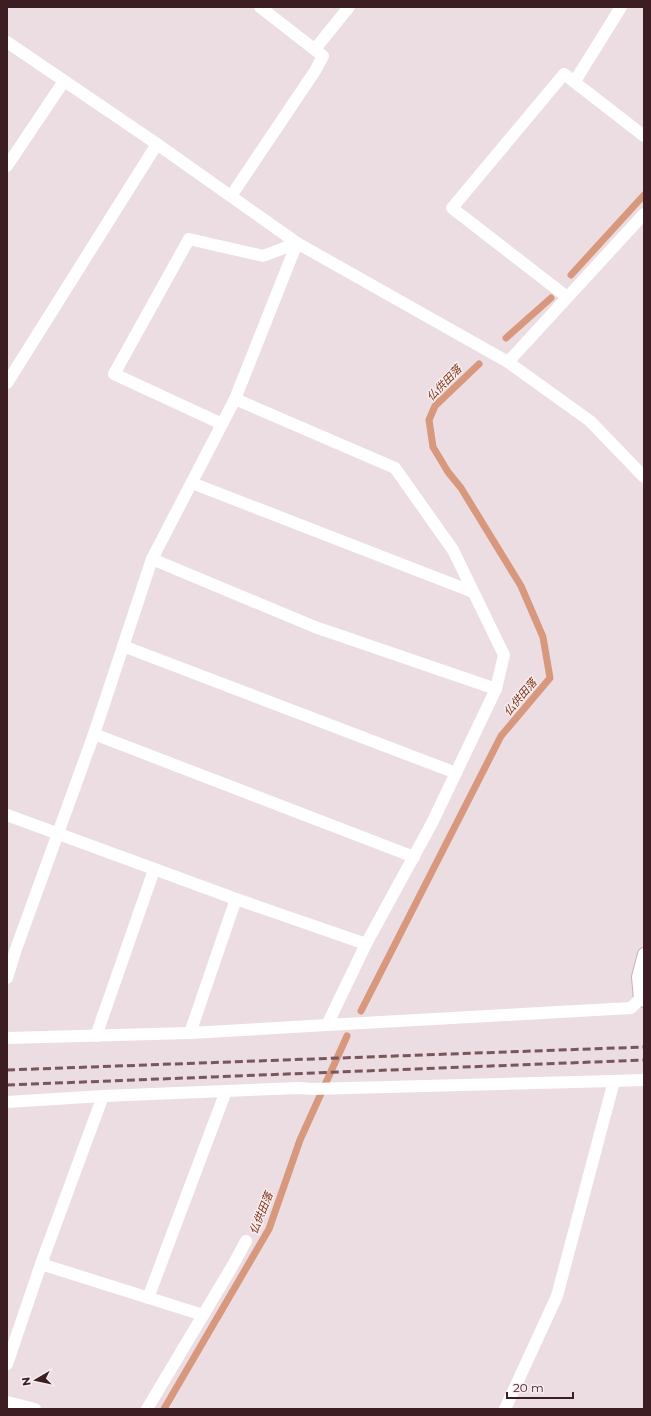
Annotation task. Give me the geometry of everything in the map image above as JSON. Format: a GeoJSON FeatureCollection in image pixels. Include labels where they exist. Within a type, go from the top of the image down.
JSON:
{"type":"FeatureCollection","features":[{"type":"Feature","properties":{"kind":"street"},"geometry":{"type":"LineString","coordinates":[[231,196],[315,71],[323,56],[260,7]]}},
{"type":"Feature","properties":{"kind":"street"},"geometry":{"type":"LineString","coordinates":[[315,49],[349,7]]}},
{"type":"Feature","properties":{"kind":"street"},"geometry":{"type":"LineString","coordinates":[[575,81],[621,7]]}},
{"type":"Feature","properties":{"kind":"street"},"geometry":{"type":"LineString","coordinates":[[7,42],[157,144],[297,243],[508,362],[590,421],[644,477]]}},
{"type":"Feature","properties":{"kind":"street"},"geometry":{"type":"LineString","coordinates":[[566,297],[452,208],[564,74],[575,81],[644,136]]}},
{"type":"Feature","properties":{"kind":"street"},"geometry":{"type":"LineString","coordinates":[[7,166],[64,81]]}},
{"type":"Feature","properties":{"kind":"street"},"geometry":{"type":"LineString","coordinates":[[7,383],[157,144]]}},
{"type":"Feature","properties":{"kind":"street"},"geometry":{"type":"LineString","coordinates":[[508,362],[566,297],[644,214]]}},
{"type":"Feature","properties":{"kind":"street"},"geometry":{"type":"LineString","coordinates":[[222,424],[114,374],[189,239],[262,256],[297,243]]}},
{"type":"Feature","properties":{"kind":"street"},"geometry":{"type":"LineString","coordinates":[[7,978],[12,948],[58,834],[94,734],[152,559],[235,399],[297,243]]}},
{"type":"Feature","properties":{"kind":"street"},"geometry":{"type":"LineString","coordinates":[[235,399],[395,468],[453,550],[504,655],[496,689],[456,773],[432,823],[366,944],[327,1025]]}},
{"type":"Feature","properties":{"kind":"street"},"geometry":{"type":"LineString","coordinates":[[192,483],[473,592]]}},
{"type":"Feature","properties":{"kind":"street"},"geometry":{"type":"LineString","coordinates":[[152,559],[314,627],[496,689]]}},
{"type":"Feature","properties":{"kind":"street"},"geometry":{"type":"LineString","coordinates":[[123,646],[456,773]]}},
{"type":"Feature","properties":{"kind":"street"},"geometry":{"type":"LineString","coordinates":[[94,734],[414,857]]}},
{"type":"Feature","properties":{"kind":"street"},"geometry":{"type":"LineString","coordinates":[[7,815],[154,870],[366,944]]}},
{"type":"Feature","properties":{"kind":"street"},"geometry":{"type":"LineString","coordinates":[[96,1036],[154,870]]}},
{"type":"Feature","properties":{"kind":"street"},"geometry":{"type":"LineString","coordinates":[[190,1033],[236,899]]}},
{"type":"Feature","properties":{"kind":"street"},"geometry":{"type":"LineString","coordinates":[[7,1038],[190,1033],[631,1008],[642,1000],[638,977],[644,954]]}},
{"type":"Feature","properties":{"kind":"street"},"geometry":{"type":"LineString","coordinates":[[7,1102],[103,1096],[299,1088],[311,1089],[644,1080]]}},
{"type":"Feature","properties":{"kind":"street"},"geometry":{"type":"LineString","coordinates":[[505,1409],[557,1296],[614,1081]]}},
{"type":"Feature","properties":{"kind":"street"},"geometry":{"type":"LineString","coordinates":[[148,1298],[226,1092]]}},
{"type":"Feature","properties":{"kind":"street"},"geometry":{"type":"LineString","coordinates":[[7,1364],[41,1264],[103,1096]]}},
{"type":"Feature","properties":{"kind":"street"},"geometry":{"type":"LineString","coordinates":[[147,1409],[246,1241]]}},
{"type":"Feature","properties":{"kind":"street"},"geometry":{"type":"LineString","coordinates":[[41,1264],[203,1315]]}},
{"type":"Feature","properties":{"kind":"street"},"geometry":{"type":"LineString","coordinates":[[7,1402],[35,1409]]}},
{"type":"Feature","properties":{"kind":"waterway","name":"仏供田落"},"geometry":{"type":"LineString","coordinates":[[571,275],[644,195]]}},
{"type":"Feature","properties":{"kind":"waterway","name":"仏供田落"},"geometry":{"type":"LineString","coordinates":[[506,338],[551,298]]}},
{"type":"Feature","properties":{"kind":"waterway","name":"仏供田落"},"geometry":{"type":"LineString","coordinates":[[361,1011],[501,736],[550,678],[543,637],[521,586],[461,488],[448,472],[433,447],[429,420],[435,406],[479,364]]}},
{"type":"Feature","properties":{"kind":"waterway","name":"仏供田落"},"geometry":{"type":"LineString","coordinates":[[164,1409],[269,1229],[300,1140],[347,1036]]}},
{"type":"Feature","properties":{"kind":"railway"},"geometry":{"type":"LineString","coordinates":[[7,1070],[644,1047]]}},
{"type":"Feature","properties":{"kind":"railway"},"geometry":{"type":"LineString","coordinates":[[7,1085],[644,1060]]}}]}
